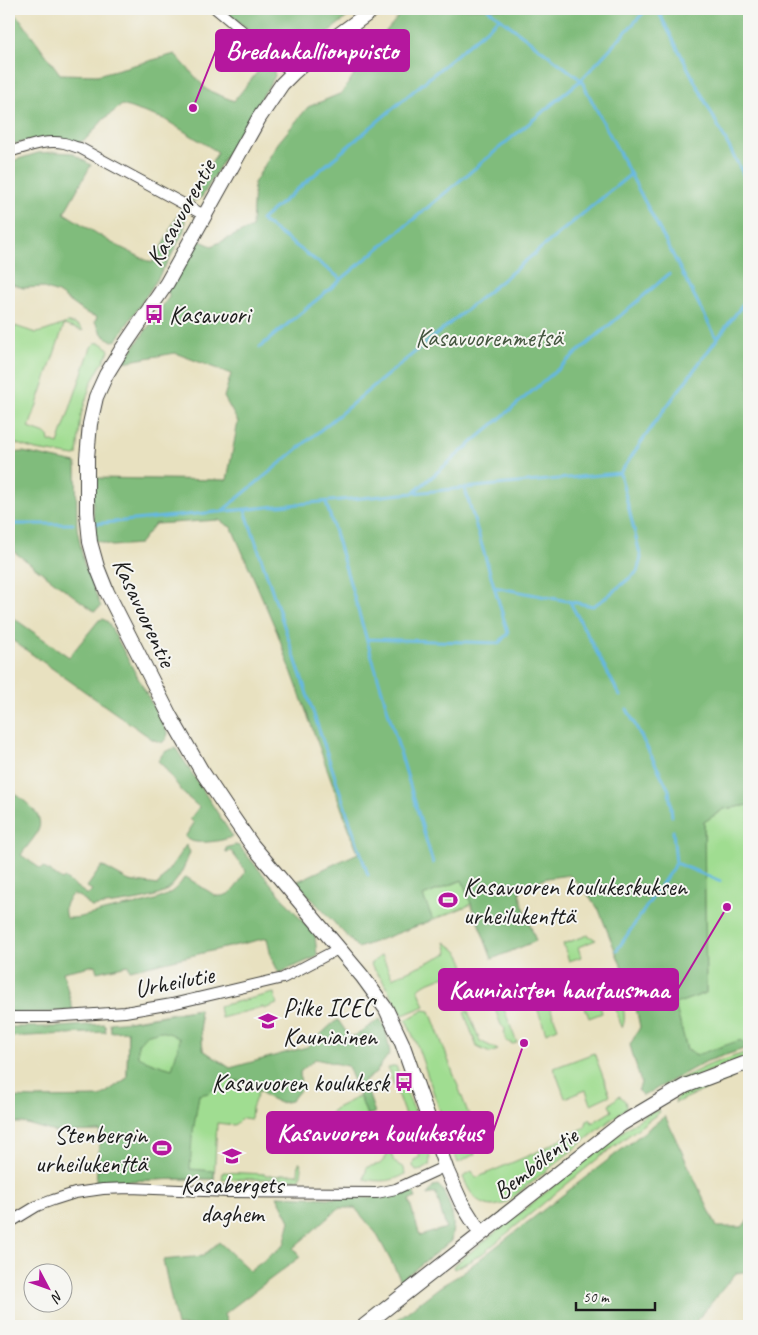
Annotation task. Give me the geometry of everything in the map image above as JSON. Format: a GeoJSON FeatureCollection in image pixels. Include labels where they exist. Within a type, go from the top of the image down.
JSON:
{"type":"FeatureCollection","features":[{"type":"Feature","properties":{"kind":"street"},"geometry":{"type":"LineString","coordinates":[[216,9],[293,73]]}},
{"type":"Feature","properties":{"kind":"street","name":"Kasavuorentie"},"geometry":{"type":"LineString","coordinates":[[374,9],[326,44],[282,84],[259,118],[167,283],[110,368],[96,397],[90,424],[87,458],[87,512],[90,542],[107,592],[186,746],[252,845],[375,993],[386,1009],[402,1043],[446,1166],[461,1202],[481,1234]]}},
{"type":"Feature","properties":{"kind":"street"},"geometry":{"type":"LineString","coordinates":[[9,152],[51,142],[80,148],[204,216]]}},
{"type":"Feature","properties":{"kind":"street","name":"Urheilutie"},"geometry":{"type":"LineString","coordinates":[[9,1017],[50,1017],[125,1012],[180,1002],[283,978],[338,949]]}},
{"type":"Feature","properties":{"kind":"street","name":"Bembölentie"},"geometry":{"type":"LineString","coordinates":[[364,1326],[620,1124],[685,1086],[749,1062]]}},
{"type":"Feature","properties":{"kind":"street"},"geometry":{"type":"LineString","coordinates":[[9,1223],[37,1206],[53,1200],[75,1193],[103,1189],[130,1188],[229,1192],[377,1192],[396,1189],[446,1166]]}},
{"type":"Feature","properties":{"kind":"green space"},"geometry":{"type":"Polygon","coordinates":[[[9,9],[20,19],[60,74],[97,75],[175,54],[207,90],[234,101],[267,60],[273,68],[275,76],[202,197],[188,202],[218,152],[164,119],[122,105],[104,119],[87,138],[79,143],[51,138],[9,144],[9,9]]]}},
{"type":"Feature","properties":{"kind":"green space"},"geometry":{"type":"Polygon","coordinates":[[[223,9],[358,9],[294,58],[284,58],[223,9]]]}},
{"type":"Feature","properties":{"kind":"green space","name":"Kasavuorenmetsä"},"geometry":{"type":"Polygon","coordinates":[[[405,9],[749,9],[749,805],[724,809],[704,822],[706,993],[675,1004],[687,1050],[696,1055],[741,1040],[747,1048],[707,1061],[643,1096],[638,1091],[641,1083],[630,1045],[640,1027],[634,998],[599,910],[583,888],[569,875],[547,878],[520,888],[521,900],[536,941],[492,959],[462,880],[423,896],[433,920],[358,948],[296,882],[358,853],[277,632],[232,528],[219,520],[155,524],[139,544],[112,546],[95,540],[93,478],[227,480],[238,422],[224,397],[231,374],[175,353],[123,362],[160,313],[158,312],[169,297],[167,292],[198,240],[212,246],[252,227],[254,183],[278,143],[308,107],[342,93],[369,51],[405,9]]]}},
{"type":"Feature","properties":{"kind":"green space"},"geometry":{"type":"Polygon","coordinates":[[[38,153],[72,153],[91,165],[64,213],[112,243],[152,263],[179,213],[185,220],[185,226],[177,245],[117,340],[112,341],[103,335],[95,322],[97,317],[86,313],[58,293],[41,287],[23,288],[9,283],[9,162],[38,153]]]}},
{"type":"Feature","properties":{"kind":"green space"},"geometry":{"type":"Polygon","coordinates":[[[67,323],[77,325],[83,331],[64,325],[29,428],[48,435],[49,441],[58,444],[91,347],[95,343],[104,344],[109,351],[91,383],[81,415],[77,455],[75,456],[36,450],[14,443],[11,439],[14,431],[9,429],[9,329],[14,331],[15,326],[36,333],[67,323]]]}},
{"type":"Feature","properties":{"kind":"green space"},"geometry":{"type":"Polygon","coordinates":[[[23,452],[76,463],[77,528],[84,564],[101,607],[94,611],[9,548],[9,453],[23,452]]]}},
{"type":"Feature","properties":{"kind":"green space"},"geometry":{"type":"Polygon","coordinates":[[[9,615],[69,657],[99,620],[103,619],[108,622],[168,734],[166,739],[162,743],[152,739],[9,638],[9,615]]]}},
{"type":"Feature","properties":{"kind":"green space"},"geometry":{"type":"Polygon","coordinates":[[[175,748],[231,834],[232,836],[229,838],[193,842],[185,837],[194,823],[190,819],[199,807],[185,795],[158,761],[164,752],[175,748]]]}},
{"type":"Feature","properties":{"kind":"green space"},"geometry":{"type":"Polygon","coordinates":[[[9,789],[35,811],[40,822],[36,834],[21,855],[41,869],[43,867],[62,880],[64,878],[88,895],[92,890],[87,887],[102,866],[129,881],[158,885],[186,845],[190,852],[176,880],[163,893],[138,900],[91,907],[82,898],[73,894],[65,905],[66,918],[82,917],[160,898],[177,887],[186,877],[216,896],[227,895],[234,889],[246,871],[231,851],[226,852],[226,848],[235,845],[239,846],[315,936],[316,957],[279,973],[271,957],[267,938],[130,970],[128,965],[97,972],[95,965],[63,972],[73,1010],[9,1013],[9,789]]]}},
{"type":"Feature","properties":{"kind":"green space"},"geometry":{"type":"Polygon","coordinates":[[[749,805],[749,1047],[707,1061],[687,1049],[675,1004],[706,993],[704,822],[724,809],[749,805]]]}},
{"type":"Feature","properties":{"kind":"green space","name":"Kasavuoren koulukeskuksen urheilukenttä"},"geometry":{"type":"Polygon","coordinates":[[[463,880],[472,904],[433,920],[423,896],[463,880]]]}},
{"type":"Feature","properties":{"kind":"green space"},"geometry":{"type":"Polygon","coordinates":[[[588,935],[596,940],[578,947],[581,957],[569,961],[563,944],[588,935]]]}},
{"type":"Feature","properties":{"kind":"green space"},"geometry":{"type":"Polygon","coordinates":[[[445,942],[459,954],[466,971],[458,984],[452,985],[445,976],[425,984],[418,989],[425,1006],[403,1015],[383,981],[370,964],[382,955],[392,978],[448,953],[445,942]]]}},
{"type":"Feature","properties":{"kind":"green space"},"geometry":{"type":"Polygon","coordinates":[[[614,985],[623,1006],[624,1023],[622,1028],[612,997],[599,1002],[602,1013],[589,1018],[581,996],[614,985]]]}},
{"type":"Feature","properties":{"kind":"green space"},"geometry":{"type":"Polygon","coordinates":[[[542,987],[558,1028],[546,1033],[531,991],[542,987]]]}},
{"type":"Feature","properties":{"kind":"green space"},"geometry":{"type":"Polygon","coordinates":[[[274,993],[277,1004],[264,1009],[263,1007],[221,1018],[219,1006],[274,993]]]}},
{"type":"Feature","properties":{"kind":"green space"},"geometry":{"type":"Polygon","coordinates":[[[500,999],[517,1043],[513,1044],[506,1041],[505,1029],[501,1025],[495,1009],[500,999]]]}},
{"type":"Feature","properties":{"kind":"green space"},"geometry":{"type":"Polygon","coordinates":[[[199,1009],[203,1050],[230,1068],[225,1079],[250,1083],[259,1090],[252,1108],[251,1119],[243,1118],[234,1125],[217,1123],[214,1179],[96,1182],[101,1131],[100,1097],[127,1078],[128,1021],[199,1009]]]}},
{"type":"Feature","properties":{"kind":"green space"},"geometry":{"type":"Polygon","coordinates":[[[199,1009],[203,1050],[230,1068],[307,1047],[338,1020],[349,1036],[355,1036],[380,1019],[385,1027],[390,1053],[376,1073],[364,1081],[375,1113],[367,1115],[348,1066],[315,1059],[300,1072],[301,1089],[291,1101],[280,1103],[267,1097],[250,1083],[225,1079],[209,1093],[199,1095],[192,1138],[190,1169],[214,1171],[214,1179],[96,1182],[100,1131],[55,1132],[23,1123],[9,1123],[9,1097],[100,1097],[127,1078],[128,1031],[111,1032],[110,1023],[199,1009]],[[160,1031],[146,1035],[138,1044],[138,1057],[172,1069],[180,1039],[160,1031]]]}},
{"type":"Feature","properties":{"kind":"green space"},"geometry":{"type":"Polygon","coordinates":[[[424,1010],[430,1011],[480,1145],[473,1147],[475,1154],[458,1163],[417,1045],[406,1020],[424,1010]]]}},
{"type":"Feature","properties":{"kind":"green space"},"geometry":{"type":"Polygon","coordinates":[[[468,1011],[480,1041],[498,1050],[490,1053],[477,1047],[464,1012],[468,1011]]]}},
{"type":"Feature","properties":{"kind":"green space"},"geometry":{"type":"Polygon","coordinates":[[[104,1024],[106,1032],[9,1037],[9,1027],[57,1027],[104,1024]]]}},
{"type":"Feature","properties":{"kind":"green space"},"geometry":{"type":"Polygon","coordinates":[[[747,1052],[748,1054],[740,1059],[664,1089],[665,1086],[711,1064],[747,1052]]]}},
{"type":"Feature","properties":{"kind":"green space"},"geometry":{"type":"Polygon","coordinates":[[[594,1053],[610,1095],[591,1104],[586,1090],[565,1098],[554,1068],[594,1053]]]}},
{"type":"Feature","properties":{"kind":"green space"},"geometry":{"type":"Polygon","coordinates":[[[396,1066],[429,1149],[429,1166],[422,1170],[416,1171],[413,1166],[414,1160],[420,1157],[388,1068],[396,1066]]]}},
{"type":"Feature","properties":{"kind":"green space"},"geometry":{"type":"Polygon","coordinates":[[[729,1075],[732,1078],[675,1103],[679,1096],[729,1075]]]}},
{"type":"Feature","properties":{"kind":"green space"},"geometry":{"type":"Polygon","coordinates":[[[360,1096],[367,1115],[340,1124],[345,1140],[324,1147],[314,1142],[317,1129],[334,1109],[360,1096]]]}},
{"type":"Feature","properties":{"kind":"green space"},"geometry":{"type":"Polygon","coordinates":[[[619,1096],[625,1101],[626,1108],[504,1204],[487,1205],[470,1192],[463,1177],[472,1171],[476,1178],[537,1152],[585,1127],[590,1119],[592,1123],[612,1111],[609,1105],[619,1096]]]}},
{"type":"Feature","properties":{"kind":"green space"},"geometry":{"type":"Polygon","coordinates":[[[659,1110],[660,1112],[601,1156],[483,1253],[454,1269],[453,1266],[627,1128],[649,1113],[659,1110]]]}},
{"type":"Feature","properties":{"kind":"green space"},"geometry":{"type":"Polygon","coordinates":[[[665,1116],[717,1227],[742,1227],[749,1219],[749,1271],[736,1273],[692,1326],[389,1326],[441,1286],[458,1276],[665,1116]]]}},
{"type":"Feature","properties":{"kind":"green space"},"geometry":{"type":"Polygon","coordinates":[[[389,1147],[394,1162],[404,1168],[405,1174],[396,1179],[386,1181],[364,1179],[367,1167],[380,1164],[387,1156],[386,1149],[389,1147]]]}},
{"type":"Feature","properties":{"kind":"green space"},"geometry":{"type":"Polygon","coordinates":[[[299,1162],[302,1168],[300,1179],[222,1179],[223,1172],[281,1176],[281,1174],[298,1174],[299,1162]]]}},
{"type":"Feature","properties":{"kind":"green space"},"geometry":{"type":"Polygon","coordinates":[[[438,1185],[450,1206],[453,1225],[451,1241],[401,1280],[376,1233],[355,1208],[339,1208],[293,1248],[300,1257],[224,1314],[228,1326],[177,1326],[163,1260],[203,1256],[219,1242],[250,1271],[284,1245],[290,1221],[277,1196],[361,1198],[394,1193],[410,1188],[416,1198],[409,1200],[420,1236],[446,1228],[436,1193],[427,1195],[434,1186],[438,1185]]]}},
{"type":"Feature","properties":{"kind":"waterway"},"geometry":{"type":"LineString","coordinates":[[488,9],[581,80],[717,339]]}},
{"type":"Feature","properties":{"kind":"waterway"},"geometry":{"type":"LineString","coordinates":[[260,347],[581,80],[647,9]]}},
{"type":"Feature","properties":{"kind":"waterway"},"geometry":{"type":"LineString","coordinates":[[657,9],[749,185]]}},
{"type":"Feature","properties":{"kind":"waterway"},"geometry":{"type":"LineString","coordinates":[[341,279],[261,220],[500,18]]}},
{"type":"Feature","properties":{"kind":"waterway"},"geometry":{"type":"LineString","coordinates":[[221,512],[631,174]]}},
{"type":"Feature","properties":{"kind":"waterway"},"geometry":{"type":"LineString","coordinates":[[413,493],[669,274]]}},
{"type":"Feature","properties":{"kind":"waterway"},"geometry":{"type":"LineString","coordinates":[[93,524],[620,473],[656,421],[749,296]]}},
{"type":"Feature","properties":{"kind":"waterway"},"geometry":{"type":"LineString","coordinates":[[494,587],[593,606],[637,572],[641,558],[620,473]]}},
{"type":"Feature","properties":{"kind":"waterway"},"geometry":{"type":"LineString","coordinates":[[367,639],[499,643],[508,633],[465,489]]}},
{"type":"Feature","properties":{"kind":"waterway"},"geometry":{"type":"LineString","coordinates":[[326,502],[433,863]]}},
{"type":"Feature","properties":{"kind":"waterway"},"geometry":{"type":"LineString","coordinates":[[245,510],[368,875]]}},
{"type":"Feature","properties":{"kind":"waterway"},"geometry":{"type":"LineString","coordinates":[[9,524],[73,524]]}},
{"type":"Feature","properties":{"kind":"waterway"},"geometry":{"type":"LineString","coordinates":[[570,602],[620,696]]}},
{"type":"Feature","properties":{"kind":"waterway"},"geometry":{"type":"LineString","coordinates":[[627,709],[669,790],[672,816]]}},
{"type":"Feature","properties":{"kind":"waterway"},"geometry":{"type":"LineString","coordinates":[[673,831],[676,863],[720,881]]}},
{"type":"Feature","properties":{"kind":"waterway"},"geometry":{"type":"LineString","coordinates":[[617,950],[676,863]]}},
{"type":"Feature","properties":{"kind":"waterway"},"geometry":{"type":"LineString","coordinates":[[742,1072],[749,1070]]}},
{"type":"Feature","properties":{"kind":"place","name":"Bredankallionpuisto"},"geometry":{"type":"Point","coordinates":[193,108]}},
{"type":"Feature","properties":{"kind":"place","name":"Kasavuori"},"geometry":{"type":"Point","coordinates":[154,314]}},
{"type":"Feature","properties":{"kind":"place","name":"Kasavuoren koulukeskuksen urheilukenttä"},"geometry":{"type":"Point","coordinates":[448,900]}},
{"type":"Feature","properties":{"kind":"place","name":"Kauniaisten hautausmaa"},"geometry":{"type":"Point","coordinates":[727,907]}},
{"type":"Feature","properties":{"kind":"place","name":"Pilke ICEC Kauniainen"},"geometry":{"type":"Point","coordinates":[268,1021]}},
{"type":"Feature","properties":{"kind":"place","name":"Kasavuoren koulukeskus"},"geometry":{"type":"Point","coordinates":[524,1043]}},
{"type":"Feature","properties":{"kind":"place","name":"Kasavuoren koulukesk"},"geometry":{"type":"Point","coordinates":[404,1082]}},
{"type":"Feature","properties":{"kind":"place","name":"Stenbergin urheilukenttä"},"geometry":{"type":"Point","coordinates":[162,1148]}},
{"type":"Feature","properties":{"kind":"place","name":"Kasabergets daghem"},"geometry":{"type":"Point","coordinates":[232,1156]}}]}
